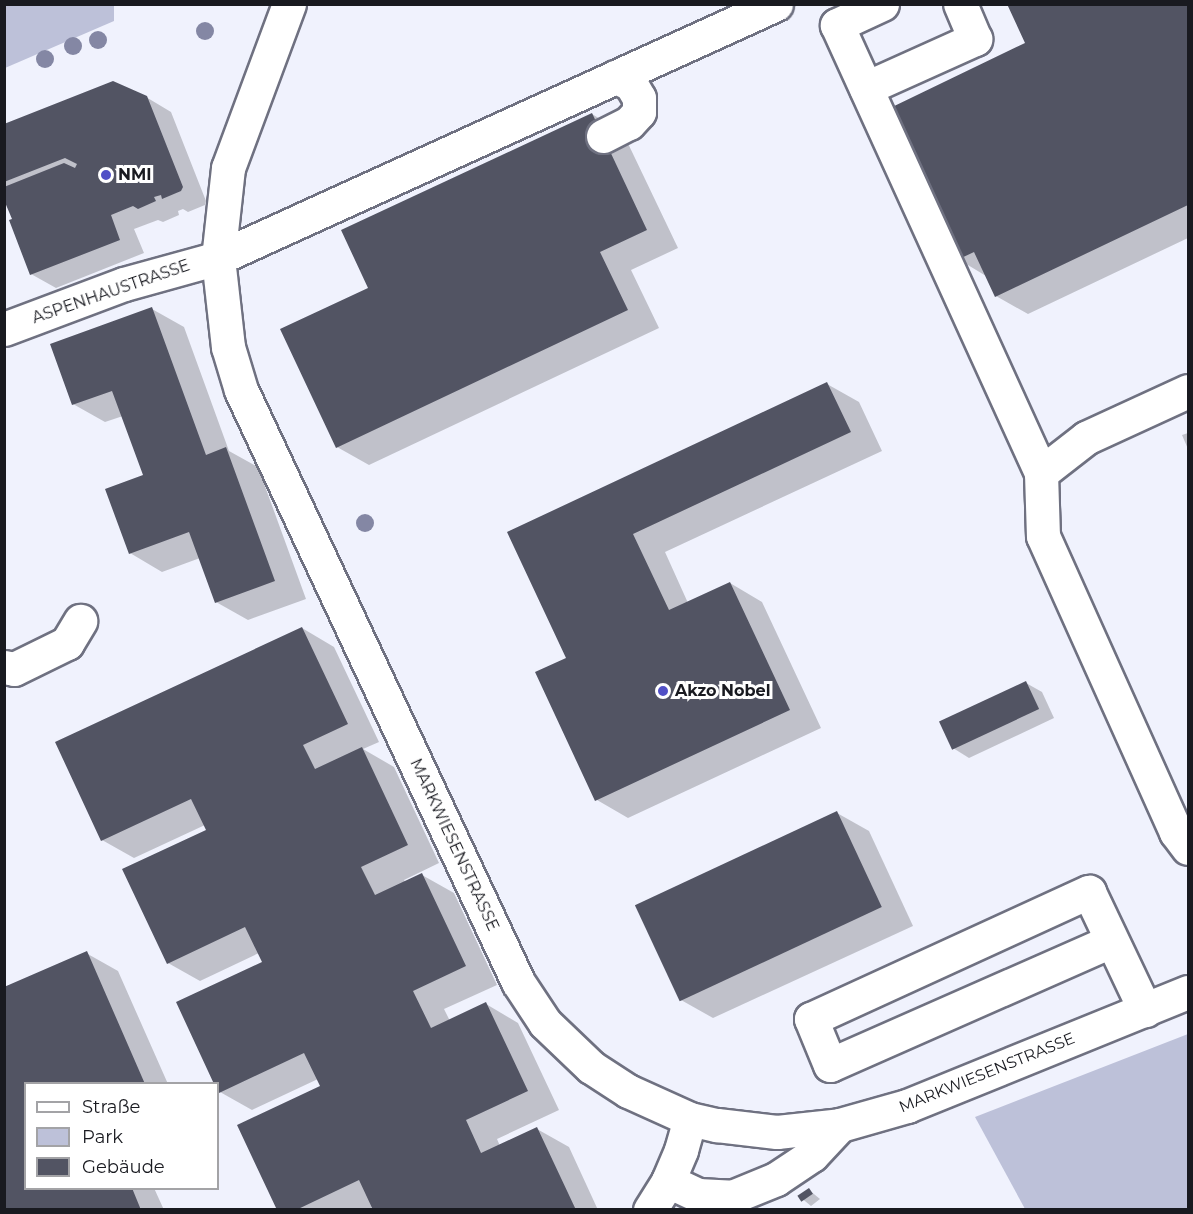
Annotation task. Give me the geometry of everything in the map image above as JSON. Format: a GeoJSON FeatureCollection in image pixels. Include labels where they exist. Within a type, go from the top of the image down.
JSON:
{"type":"FeatureCollection","features":[{"type":"Feature","properties":{"kind":"street","name":"MARKWIESENSTRASSE"},"geometry":{"type":"LineString","coordinates":[[288,4],[228,168],[218,258],[228,347],[241,390],[518,982],[545,1023],[591,1067],[628,1091],[690,1119],[717,1125],[777,1132],[840,1125],[907,1106],[1188,992]]}},
{"type":"Feature","properties":{"kind":"street","name":"ASPENHAUSTRASSE"},"geometry":{"type":"LineString","coordinates":[[4,329],[124,284],[218,258],[776,4]]}},
{"type":"Feature","properties":{"kind":"street"},"geometry":{"type":"LineString","coordinates":[[882,4],[833,15],[1041,473],[1043,536],[1176,832],[1188,848]]}},
{"type":"Feature","properties":{"kind":"street"},"geometry":{"type":"LineString","coordinates":[[866,88],[975,39],[960,4]]}},
{"type":"Feature","properties":{"kind":"street"},"geometry":{"type":"LineString","coordinates":[[603,136],[629,123],[639,112],[639,98],[631,84],[616,77]]}},
{"type":"Feature","properties":{"kind":"street"},"geometry":{"type":"LineString","coordinates":[[1041,473],[1086,438],[1188,391]]}},
{"type":"Feature","properties":{"kind":"street"},"geometry":{"type":"LineString","coordinates":[[4,667],[14,669],[67,643],[80,621]]}},
{"type":"Feature","properties":{"kind":"street"},"geometry":{"type":"LineString","coordinates":[[1111,941],[830,1065],[811,1019],[1089,892],[1145,1010]]}},
{"type":"Feature","properties":{"kind":"street"},"geometry":{"type":"LineString","coordinates":[[650,1209],[668,1181],[690,1119]]}},
{"type":"Feature","properties":{"kind":"street"},"geometry":{"type":"LineString","coordinates":[[668,1181],[698,1195],[732,1197],[776,1179],[812,1155],[840,1125]]}},
{"type":"Feature","properties":{"kind":"green space"},"geometry":{"type":"Polygon","coordinates":[[[5,4],[114,5],[114,21],[5,68],[5,4]]]}},
{"type":"Feature","properties":{"kind":"green space"},"geometry":{"type":"Polygon","coordinates":[[[1188,1034],[1188,1209],[1025,1209],[975,1117],[1188,1034]]]}},
{"type":"Feature","properties":{"kind":"building"},"geometry":{"type":"Polygon","coordinates":[[[1007,4],[1188,4],[1188,205],[995,297],[974,252],[957,260],[886,110],[1025,43],[1007,4]]]}},
{"type":"Feature","properties":{"kind":"building","name":"NMI"},"geometry":{"type":"Polygon","coordinates":[[[113,81],[147,96],[183,187],[181,191],[162,199],[161,195],[154,197],[156,201],[138,209],[133,206],[111,215],[120,240],[30,275],[9,220],[12,219],[4,200],[4,187],[64,163],[75,168],[77,164],[65,158],[4,182],[4,124],[113,81]]]}},
{"type":"Feature","properties":{"kind":"building"},"geometry":{"type":"Polygon","coordinates":[[[592,113],[647,230],[600,252],[628,310],[336,448],[280,329],[368,288],[341,230],[592,113]]]}},
{"type":"Feature","properties":{"kind":"building"},"geometry":{"type":"Polygon","coordinates":[[[152,307],[206,455],[226,447],[275,581],[215,603],[189,532],[129,554],[105,489],[143,475],[112,391],[72,405],[50,344],[152,307]]]}},
{"type":"Feature","properties":{"kind":"building"},"geometry":{"type":"Polygon","coordinates":[[[827,382],[851,432],[633,534],[669,610],[730,582],[790,710],[595,801],[535,672],[566,658],[507,532],[827,382]]]}},
{"type":"Feature","properties":{"kind":"building"},"geometry":{"type":"Polygon","coordinates":[[[302,627],[348,724],[303,745],[315,769],[362,747],[408,845],[361,867],[375,895],[422,873],[466,966],[413,991],[431,1028],[486,1002],[528,1091],[466,1120],[481,1153],[537,1127],[576,1210],[373,1210],[359,1180],[296,1210],[277,1210],[237,1125],[320,1086],[304,1053],[219,1093],[219,1082],[213,1082],[176,1002],[262,962],[245,927],[167,964],[122,869],[206,830],[191,799],[101,841],[55,742],[302,627]]]}},
{"type":"Feature","properties":{"kind":"building"},"geometry":{"type":"Polygon","coordinates":[[[1026,681],[1039,709],[952,750],[939,722],[1026,681]]]}},
{"type":"Feature","properties":{"kind":"building"},"geometry":{"type":"Polygon","coordinates":[[[837,811],[882,907],[680,1001],[635,905],[837,811]]]}},
{"type":"Feature","properties":{"kind":"building"},"geometry":{"type":"Polygon","coordinates":[[[87,951],[144,1082],[24,1082],[24,1190],[133,1190],[141,1210],[4,1210],[4,987],[87,951]]]}},
{"type":"Feature","properties":{"kind":"building"},"geometry":{"type":"Polygon","coordinates":[[[809,1188],[813,1194],[801,1202],[797,1196],[809,1188]]]}},
{"type":"Feature","properties":{"kind":"place","name":"NMI"},"geometry":{"type":"Point","coordinates":[106,175]}},
{"type":"Feature","properties":{"kind":"place","name":"Akzo Nobel"},"geometry":{"type":"Point","coordinates":[663,691]}}]}
